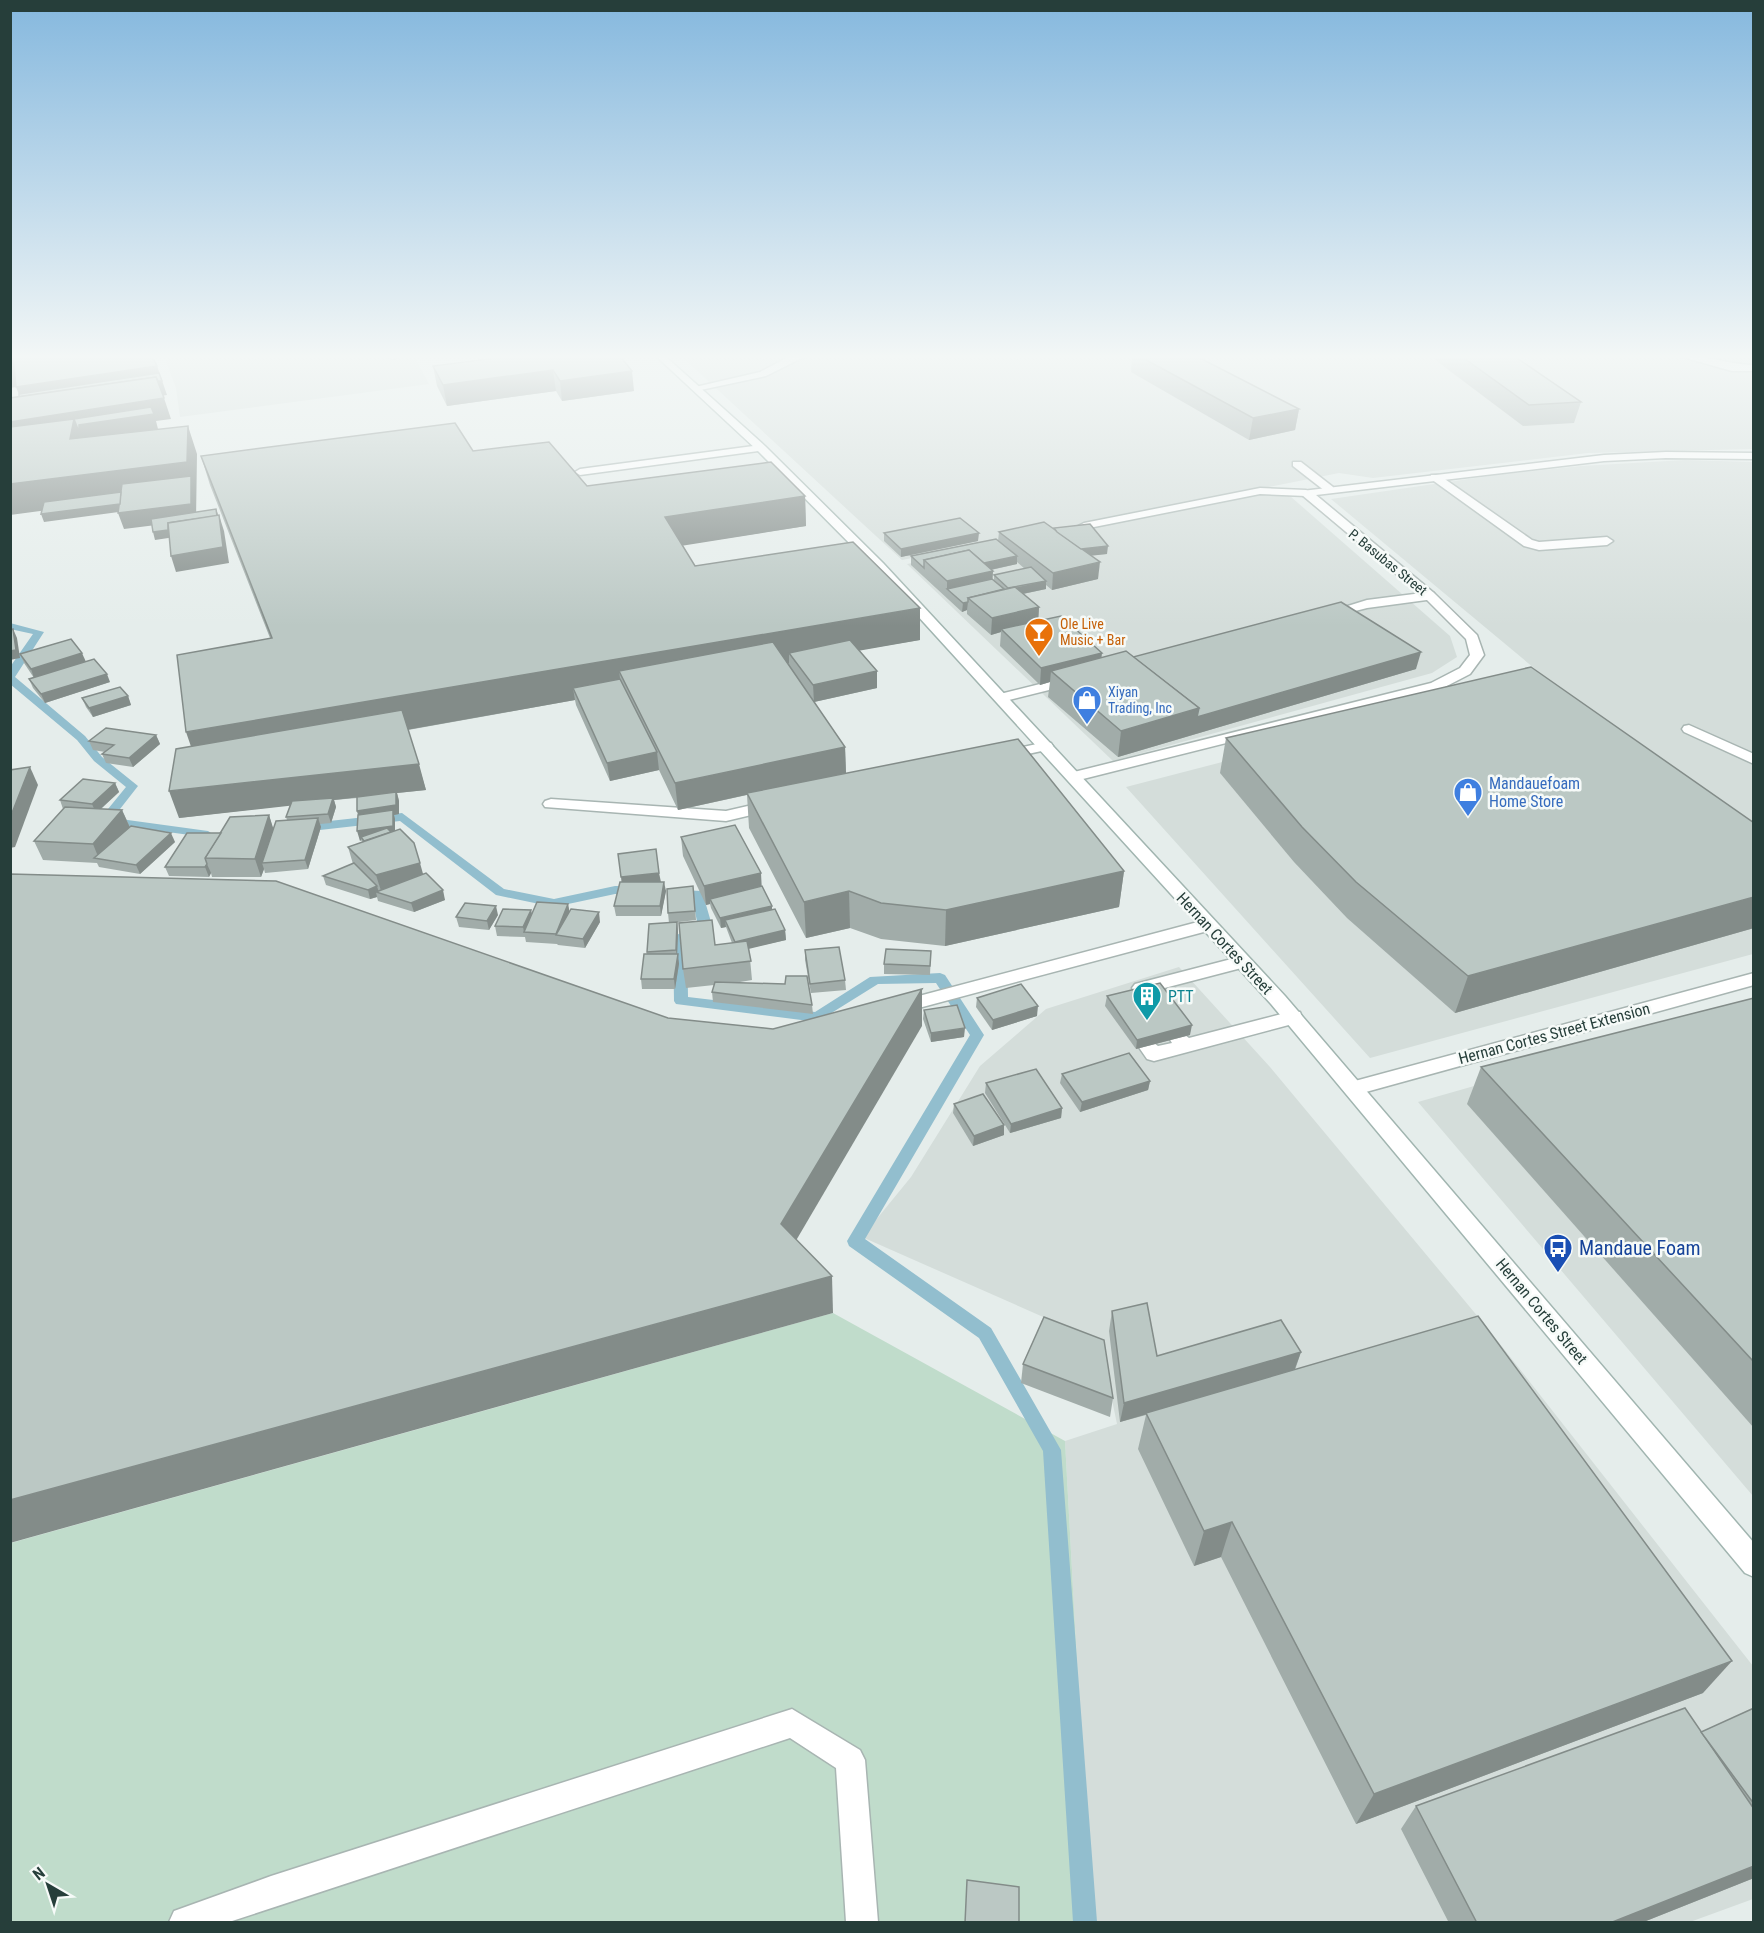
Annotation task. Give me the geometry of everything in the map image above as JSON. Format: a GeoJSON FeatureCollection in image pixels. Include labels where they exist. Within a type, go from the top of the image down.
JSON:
{"type":"FeatureCollection","features":[{"type":"Feature","properties":{"kind":"street"},"geometry":{"type":"LineString","coordinates":[[580,472],[761,448]]}},
{"type":"Feature","properties":{"kind":"street","name":"Hernan Cortes Street"},"geometry":{"type":"LineString","coordinates":[[761,448],[863,550],[1075,776],[1293,1017],[1754,1564]]}},
{"type":"Feature","properties":{"kind":"street"},"geometry":{"type":"LineString","coordinates":[[1084,525],[1260,490],[1306,493],[1604,458],[1666,455],[1754,456]]}},
{"type":"Feature","properties":{"kind":"street"},"geometry":{"type":"LineString","coordinates":[[1297,464],[1329,489]]}},
{"type":"Feature","properties":{"kind":"street"},"geometry":{"type":"LineString","coordinates":[[1435,477],[1528,543],[1539,546],[1607,540]]}},
{"type":"Feature","properties":{"kind":"street","name":"P. Basubas Street"},"geometry":{"type":"LineString","coordinates":[[1075,776],[1437,686],[1465,671],[1477,655],[1472,638],[1430,596],[1306,493]]}},
{"type":"Feature","properties":{"kind":"street"},"geometry":{"type":"LineString","coordinates":[[842,553],[863,550]]}},
{"type":"Feature","properties":{"kind":"street"},"geometry":{"type":"LineString","coordinates":[[1310,618],[1367,604],[1430,596]]}},
{"type":"Feature","properties":{"kind":"street"},"geometry":{"type":"LineString","coordinates":[[1001,698],[1081,677]]}},
{"type":"Feature","properties":{"kind":"street"},"geometry":{"type":"LineString","coordinates":[[1689,729],[1754,760]]}},
{"type":"Feature","properties":{"kind":"street"},"geometry":{"type":"LineString","coordinates":[[993,758],[1046,746]]}},
{"type":"Feature","properties":{"kind":"street"},"geometry":{"type":"LineString","coordinates":[[551,804],[726,816],[784,803]]}},
{"type":"Feature","properties":{"kind":"street"},"geometry":{"type":"LineString","coordinates":[[886,1011],[1209,925]]}},
{"type":"Feature","properties":{"kind":"street"},"geometry":{"type":"LineString","coordinates":[[1122,993],[1144,992],[1243,962]]}},
{"type":"Feature","properties":{"kind":"street","name":"Hernan Cortes Street Extension"},"geometry":{"type":"LineString","coordinates":[[1355,1088],[1754,979]]}},
{"type":"Feature","properties":{"kind":"street"},"geometry":{"type":"LineString","coordinates":[[1148,1046],[1154,1054],[1182,1042],[1293,1017]]}},
{"type":"Feature","properties":{"kind":"street"},"geometry":{"type":"LineString","coordinates":[[185,1923],[271,1892],[792,1724],[850,1760],[862,1923]]}},
{"type":"Feature","properties":{"kind":"shaded area"},"geometry":{"type":"Polygon","coordinates":[[[779,446],[1753,446],[1753,449],[1588,453],[1373,478],[1339,473],[902,560],[779,446]]]}},
{"type":"Feature","properties":{"kind":"shaded area"},"geometry":{"type":"Polygon","coordinates":[[[1685,460],[1753,462],[1753,954],[1370,1058],[1126,787],[1546,678],[1331,499],[1496,475],[1581,466],[1685,460]]]}},
{"type":"Feature","properties":{"kind":"shaded area"},"geometry":{"type":"Polygon","coordinates":[[[1267,492],[1290,496],[1450,636],[1457,657],[1432,673],[1113,761],[907,564],[1267,492]]]}},
{"type":"Feature","properties":{"kind":"shaded area"},"geometry":{"type":"Polygon","coordinates":[[[1179,967],[1270,1067],[1489,1330],[1753,1666],[1753,1899],[1690,1922],[1091,1922],[1065,1441],[1117,1424],[1100,1342],[862,1237],[911,1177],[980,1066],[1046,1009],[1179,967]]]}},
{"type":"Feature","properties":{"kind":"shaded area"},"geometry":{"type":"Polygon","coordinates":[[[1753,1007],[1753,1496],[1418,1102],[1753,1007]]]}},
{"type":"Feature","properties":{"kind":"green space"},"geometry":{"type":"Polygon","coordinates":[[[833,1313],[1065,1441],[1091,1922],[11,1922],[11,1543],[833,1313]]]}},
{"type":"Feature","properties":{"kind":"building"},"geometry":{"type":"Polygon","coordinates":[[[10,446],[187,446],[187,462],[10,484],[10,446]]]}},
{"type":"Feature","properties":{"kind":"building"},"geometry":{"type":"Polygon","coordinates":[[[276,446],[470,446],[473,451],[513,446],[553,446],[587,486],[771,462],[805,496],[665,517],[695,566],[853,542],[920,608],[186,732],[177,655],[272,638],[201,456],[276,446]]]}},
{"type":"Feature","properties":{"kind":"building"},"geometry":{"type":"Polygon","coordinates":[[[191,476],[191,504],[118,513],[122,484],[191,476]]]}},
{"type":"Feature","properties":{"kind":"building"},"geometry":{"type":"Polygon","coordinates":[[[121,492],[120,504],[41,514],[44,502],[121,492]]]}},
{"type":"Feature","properties":{"kind":"building"},"geometry":{"type":"Polygon","coordinates":[[[216,509],[217,516],[168,523],[168,530],[153,532],[151,519],[216,509]]]}},
{"type":"Feature","properties":{"kind":"building"},"geometry":{"type":"Polygon","coordinates":[[[219,515],[223,547],[171,556],[168,523],[219,515]]]}},
{"type":"Feature","properties":{"kind":"building"},"geometry":{"type":"Polygon","coordinates":[[[960,518],[979,533],[901,549],[884,533],[960,518]]]}},
{"type":"Feature","properties":{"kind":"building"},"geometry":{"type":"Polygon","coordinates":[[[1044,522],[1100,562],[1053,573],[999,532],[1044,522]]]}},
{"type":"Feature","properties":{"kind":"building"},"geometry":{"type":"Polygon","coordinates":[[[1090,524],[1108,546],[1081,549],[1054,528],[1090,524]]]}},
{"type":"Feature","properties":{"kind":"building"},"geometry":{"type":"Polygon","coordinates":[[[996,539],[1017,556],[984,563],[969,550],[924,560],[924,568],[911,556],[996,539]]]}},
{"type":"Feature","properties":{"kind":"building"},"geometry":{"type":"Polygon","coordinates":[[[969,550],[993,571],[947,581],[924,560],[969,550]]]}},
{"type":"Feature","properties":{"kind":"building"},"geometry":{"type":"Polygon","coordinates":[[[1031,567],[1046,581],[1008,588],[994,575],[1031,567]]]}},
{"type":"Feature","properties":{"kind":"building"},"geometry":{"type":"Polygon","coordinates":[[[992,579],[1004,589],[968,598],[968,602],[963,603],[947,589],[992,579]]]}},
{"type":"Feature","properties":{"kind":"building"},"geometry":{"type":"Polygon","coordinates":[[[1015,587],[1039,607],[992,618],[968,598],[1015,587]]]}},
{"type":"Feature","properties":{"kind":"building"},"geometry":{"type":"Polygon","coordinates":[[[1341,602],[1421,652],[1197,717],[1199,708],[1133,657],[1341,602]]]}},
{"type":"Feature","properties":{"kind":"building"},"geometry":{"type":"Polygon","coordinates":[[[1061,616],[1102,653],[1041,668],[1001,629],[1061,616]]]}},
{"type":"Feature","properties":{"kind":"building"},"geometry":{"type":"Polygon","coordinates":[[[13,629],[16,650],[10,651],[10,630],[13,629]]]}},
{"type":"Feature","properties":{"kind":"building"},"geometry":{"type":"Polygon","coordinates":[[[71,639],[82,653],[31,669],[20,654],[71,639]]]}},
{"type":"Feature","properties":{"kind":"building"},"geometry":{"type":"Polygon","coordinates":[[[850,640],[877,671],[813,685],[789,653],[850,640]]]}},
{"type":"Feature","properties":{"kind":"building"},"geometry":{"type":"Polygon","coordinates":[[[773,642],[845,747],[675,783],[619,671],[773,642]]]}},
{"type":"Feature","properties":{"kind":"building"},"geometry":{"type":"Polygon","coordinates":[[[1126,651],[1199,708],[1121,731],[1051,671],[1126,651]]]}},
{"type":"Feature","properties":{"kind":"building"},"geometry":{"type":"Polygon","coordinates":[[[94,659],[107,674],[41,694],[29,679],[94,659]]]}},
{"type":"Feature","properties":{"kind":"building","name":"Mandauefoam Home Store"},"geometry":{"type":"Polygon","coordinates":[[[1531,667],[1754,823],[1754,897],[1468,976],[1356,882],[1302,827],[1226,738],[1531,667]]]}},
{"type":"Feature","properties":{"kind":"building"},"geometry":{"type":"Polygon","coordinates":[[[620,679],[657,752],[607,763],[573,688],[620,679]]]}},
{"type":"Feature","properties":{"kind":"building"},"geometry":{"type":"Polygon","coordinates":[[[120,687],[128,696],[89,708],[82,698],[120,687]]]}},
{"type":"Feature","properties":{"kind":"building"},"geometry":{"type":"Polygon","coordinates":[[[402,710],[419,764],[169,791],[176,749],[402,710]]]}},
{"type":"Feature","properties":{"kind":"building"},"geometry":{"type":"Polygon","coordinates":[[[106,728],[156,735],[129,758],[102,754],[114,745],[89,741],[106,728]]]}},
{"type":"Feature","properties":{"kind":"building"},"geometry":{"type":"Polygon","coordinates":[[[1018,739],[1124,871],[946,910],[881,903],[849,891],[804,902],[747,793],[1018,739]]]}},
{"type":"Feature","properties":{"kind":"building"},"geometry":{"type":"Polygon","coordinates":[[[30,767],[10,818],[10,770],[30,767]]]}},
{"type":"Feature","properties":{"kind":"building"},"geometry":{"type":"Polygon","coordinates":[[[83,779],[115,783],[92,804],[60,800],[83,779]]]}},
{"type":"Feature","properties":{"kind":"building"},"geometry":{"type":"Polygon","coordinates":[[[396,792],[396,805],[357,811],[357,797],[396,792]]]}},
{"type":"Feature","properties":{"kind":"building"},"geometry":{"type":"Polygon","coordinates":[[[333,798],[328,814],[286,817],[292,801],[333,798]]]}},
{"type":"Feature","properties":{"kind":"building"},"geometry":{"type":"Polygon","coordinates":[[[65,807],[122,810],[93,844],[34,841],[65,807]]]}},
{"type":"Feature","properties":{"kind":"building"},"geometry":{"type":"Polygon","coordinates":[[[393,810],[393,826],[357,831],[358,815],[393,810]]]}},
{"type":"Feature","properties":{"kind":"building"},"geometry":{"type":"Polygon","coordinates":[[[269,815],[255,859],[205,858],[230,817],[269,815]]]}},
{"type":"Feature","properties":{"kind":"building"},"geometry":{"type":"Polygon","coordinates":[[[318,818],[305,860],[262,863],[276,821],[318,818]]]}},
{"type":"Feature","properties":{"kind":"building"},"geometry":{"type":"Polygon","coordinates":[[[735,825],[761,873],[704,886],[681,837],[735,825]]]}},
{"type":"Feature","properties":{"kind":"building"},"geometry":{"type":"Polygon","coordinates":[[[131,826],[171,833],[136,865],[94,858],[131,826]]]}},
{"type":"Feature","properties":{"kind":"building"},"geometry":{"type":"Polygon","coordinates":[[[387,828],[391,832],[364,841],[361,837],[387,828]]]}},
{"type":"Feature","properties":{"kind":"building"},"geometry":{"type":"Polygon","coordinates":[[[400,829],[414,843],[420,863],[376,875],[348,847],[400,829]]]}},
{"type":"Feature","properties":{"kind":"building"},"geometry":{"type":"Polygon","coordinates":[[[187,833],[221,833],[205,858],[207,864],[205,867],[165,867],[187,833]]]}},
{"type":"Feature","properties":{"kind":"building"},"geometry":{"type":"Polygon","coordinates":[[[656,849],[659,873],[621,877],[618,854],[656,849]]]}},
{"type":"Feature","properties":{"kind":"building"},"geometry":{"type":"Polygon","coordinates":[[[354,863],[377,886],[368,890],[323,876],[354,863]]]}},
{"type":"Feature","properties":{"kind":"building"},"geometry":{"type":"Polygon","coordinates":[[[426,873],[443,890],[411,903],[376,892],[426,873]]]}},
{"type":"Feature","properties":{"kind":"building"},"geometry":{"type":"Polygon","coordinates":[[[10,874],[276,881],[668,1018],[773,1029],[922,989],[781,1224],[832,1276],[10,1500],[10,874]]]}},
{"type":"Feature","properties":{"kind":"building"},"geometry":{"type":"Polygon","coordinates":[[[620,882],[664,882],[660,906],[614,906],[620,882]]]}},
{"type":"Feature","properties":{"kind":"building"},"geometry":{"type":"Polygon","coordinates":[[[693,886],[695,911],[668,913],[667,889],[693,886]]]}},
{"type":"Feature","properties":{"kind":"building"},"geometry":{"type":"Polygon","coordinates":[[[762,886],[772,906],[720,918],[710,899],[762,886]]]}},
{"type":"Feature","properties":{"kind":"building"},"geometry":{"type":"Polygon","coordinates":[[[537,902],[568,904],[556,934],[524,932],[537,902]]]}},
{"type":"Feature","properties":{"kind":"building"},"geometry":{"type":"Polygon","coordinates":[[[465,903],[496,906],[487,921],[456,917],[465,903]]]}},
{"type":"Feature","properties":{"kind":"building"},"geometry":{"type":"Polygon","coordinates":[[[503,909],[531,910],[523,927],[495,926],[503,909]]]}},
{"type":"Feature","properties":{"kind":"building"},"geometry":{"type":"Polygon","coordinates":[[[571,909],[599,912],[583,939],[556,935],[571,909]]]}},
{"type":"Feature","properties":{"kind":"building"},"geometry":{"type":"Polygon","coordinates":[[[775,909],[785,930],[735,942],[725,920],[775,909]]]}},
{"type":"Feature","properties":{"kind":"building"},"geometry":{"type":"Polygon","coordinates":[[[712,920],[715,945],[747,941],[751,961],[683,969],[679,923],[712,920]]]}},
{"type":"Feature","properties":{"kind":"building"},"geometry":{"type":"Polygon","coordinates":[[[677,922],[676,950],[647,952],[649,924],[677,922]]]}},
{"type":"Feature","properties":{"kind":"building"},"geometry":{"type":"Polygon","coordinates":[[[839,947],[845,980],[810,984],[805,950],[839,947]]]}},
{"type":"Feature","properties":{"kind":"building"},"geometry":{"type":"Polygon","coordinates":[[[886,949],[931,951],[930,966],[884,964],[886,949]]]}},
{"type":"Feature","properties":{"kind":"building"},"geometry":{"type":"Polygon","coordinates":[[[644,954],[678,954],[674,979],[641,979],[644,954]]]}},
{"type":"Feature","properties":{"kind":"building"},"geometry":{"type":"Polygon","coordinates":[[[786,976],[807,976],[812,1005],[712,992],[715,982],[785,984],[786,976]]]}},
{"type":"Feature","properties":{"kind":"building","name":"PTT"},"geometry":{"type":"Polygon","coordinates":[[[1160,983],[1192,1025],[1137,1040],[1107,996],[1160,983]]]}},
{"type":"Feature","properties":{"kind":"building"},"geometry":{"type":"Polygon","coordinates":[[[1021,984],[1038,1006],[993,1020],[977,998],[1021,984]]]}},
{"type":"Feature","properties":{"kind":"building"},"geometry":{"type":"Polygon","coordinates":[[[1754,998],[1754,1362],[1481,1067],[1754,998]]]}},
{"type":"Feature","properties":{"kind":"building"},"geometry":{"type":"Polygon","coordinates":[[[957,1005],[965,1028],[931,1033],[924,1010],[957,1005]]]}},
{"type":"Feature","properties":{"kind":"building"},"geometry":{"type":"Polygon","coordinates":[[[1129,1053],[1150,1081],[1082,1102],[1062,1074],[1129,1053]]]}},
{"type":"Feature","properties":{"kind":"building"},"geometry":{"type":"Polygon","coordinates":[[[1036,1069],[1062,1108],[1011,1124],[986,1083],[1036,1069]]]}},
{"type":"Feature","properties":{"kind":"building"},"geometry":{"type":"Polygon","coordinates":[[[983,1094],[1004,1125],[974,1136],[954,1104],[983,1094]]]}},
{"type":"Feature","properties":{"kind":"building"},"geometry":{"type":"Polygon","coordinates":[[[1147,1303],[1157,1356],[1281,1320],[1301,1352],[1124,1403],[1112,1311],[1147,1303]]]}},
{"type":"Feature","properties":{"kind":"building"},"geometry":{"type":"Polygon","coordinates":[[[1478,1316],[1732,1661],[1374,1794],[1232,1522],[1204,1531],[1146,1413],[1478,1316]]]}},
{"type":"Feature","properties":{"kind":"building"},"geometry":{"type":"Polygon","coordinates":[[[1044,1317],[1104,1340],[1113,1398],[1023,1364],[1044,1317]]]}},
{"type":"Feature","properties":{"kind":"building"},"geometry":{"type":"Polygon","coordinates":[[[1685,1708],[1754,1809],[1754,1866],[1610,1923],[1477,1923],[1416,1806],[1685,1708]]]}},
{"type":"Feature","properties":{"kind":"building"},"geometry":{"type":"Polygon","coordinates":[[[1754,1708],[1754,1804],[1701,1732],[1754,1708]]]}},
{"type":"Feature","properties":{"kind":"building"},"geometry":{"type":"Polygon","coordinates":[[[967,1880],[1019,1887],[1019,1923],[965,1923],[967,1880]]]}},
{"type":"Feature","properties":{"kind":"waterway"},"geometry":{"type":"LineString","coordinates":[[10,626],[39,632],[10,676]]}},
{"type":"Feature","properties":{"kind":"waterway"},"geometry":{"type":"LineString","coordinates":[[10,678],[81,738],[98,759],[132,786],[105,820],[208,835]]}},
{"type":"Feature","properties":{"kind":"waterway"},"geometry":{"type":"LineString","coordinates":[[302,828],[402,817],[500,892],[554,903],[615,890],[636,890]]}},
{"type":"Feature","properties":{"kind":"waterway"},"geometry":{"type":"LineString","coordinates":[[677,894],[698,894],[704,922],[680,938],[681,1001],[817,1017],[875,980],[940,978],[977,1035],[855,1241],[985,1333],[1052,1450],[1085,1922]]}},
{"type":"Feature","properties":{"kind":"place","name":"Ole Live Music + Bar"},"geometry":{"type":"Point","coordinates":[1039,658]}},
{"type":"Feature","properties":{"kind":"place","name":"Xiyan Trading, Inc"},"geometry":{"type":"Point","coordinates":[1087,726]}},
{"type":"Feature","properties":{"kind":"place","name":"Mandauefoam Home Store"},"geometry":{"type":"Point","coordinates":[1468,818]}},
{"type":"Feature","properties":{"kind":"place","name":"PTT"},"geometry":{"type":"Point","coordinates":[1147,1022]}},
{"type":"Feature","properties":{"kind":"place","name":"Mandaue Foam"},"geometry":{"type":"Point","coordinates":[1558,1274]}}]}
